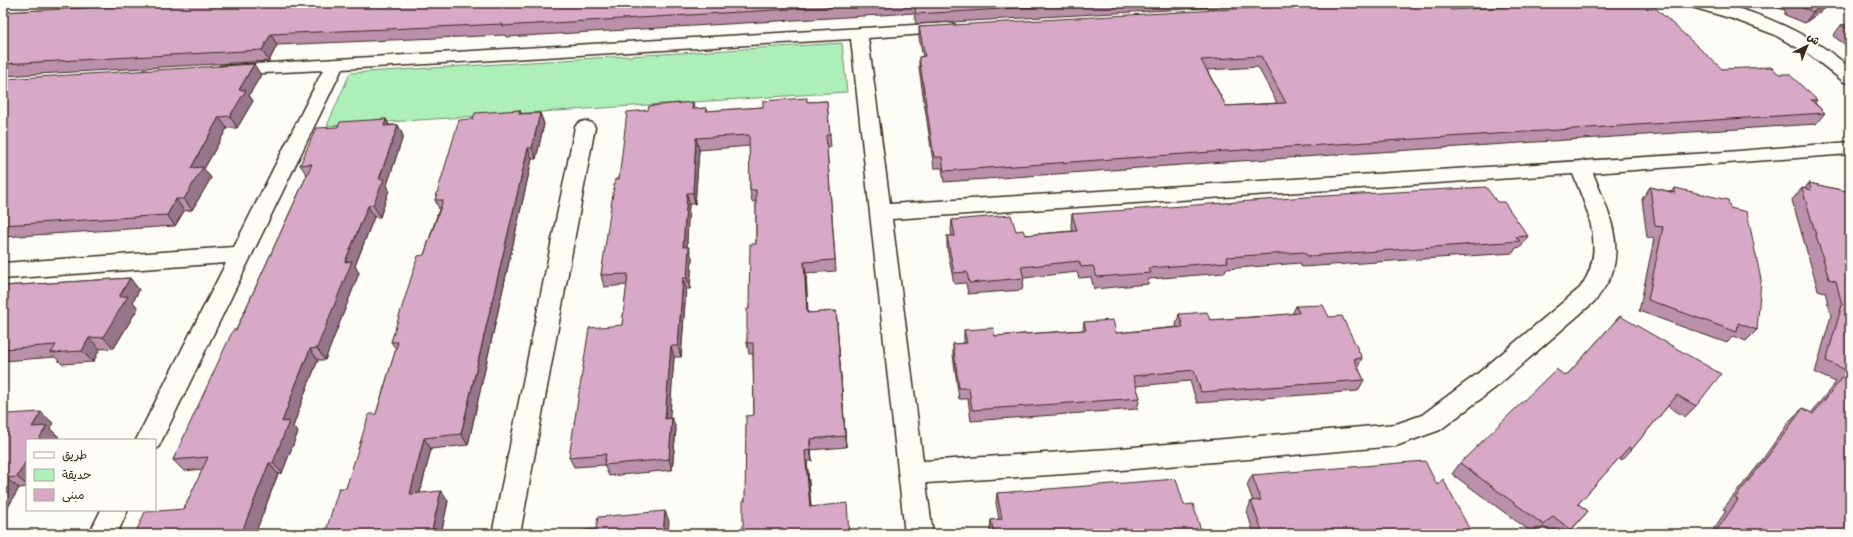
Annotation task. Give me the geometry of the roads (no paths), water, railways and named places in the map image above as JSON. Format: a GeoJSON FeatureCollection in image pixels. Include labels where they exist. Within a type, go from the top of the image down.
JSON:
{"type":"FeatureCollection","features":[{"type":"Feature","properties":{"kind":"street"},"geometry":{"type":"LineString","coordinates":[[1698,3],[1774,28],[1804,42],[1841,69],[1850,78]]}},
{"type":"Feature","properties":{"kind":"street"},"geometry":{"type":"LineString","coordinates":[[209,71],[962,28]]}},
{"type":"Feature","properties":{"kind":"street"},"geometry":{"type":"LineString","coordinates":[[859,33],[919,534]]}},
{"type":"Feature","properties":{"kind":"street"},"geometry":{"type":"LineString","coordinates":[[150,439],[335,64]]}},
{"type":"Feature","properties":{"kind":"street"},"geometry":{"type":"LineString","coordinates":[[506,534],[585,127]]}},
{"type":"Feature","properties":{"kind":"street"},"geometry":{"type":"LineString","coordinates":[[881,212],[1581,168],[1850,148]]}},
{"type":"Feature","properties":{"kind":"street"},"geometry":{"type":"LineString","coordinates":[[912,473],[1110,460],[1396,435],[1432,423],[1486,381],[1588,294],[1600,276],[1605,254],[1603,225],[1581,168]]}},
{"type":"Feature","properties":{"kind":"street"},"geometry":{"type":"LineString","coordinates":[[3,271],[242,254]]}},
{"type":"Feature","properties":{"kind":"street"},"geometry":{"type":"LineString","coordinates":[[103,534],[114,511]]}}]}
